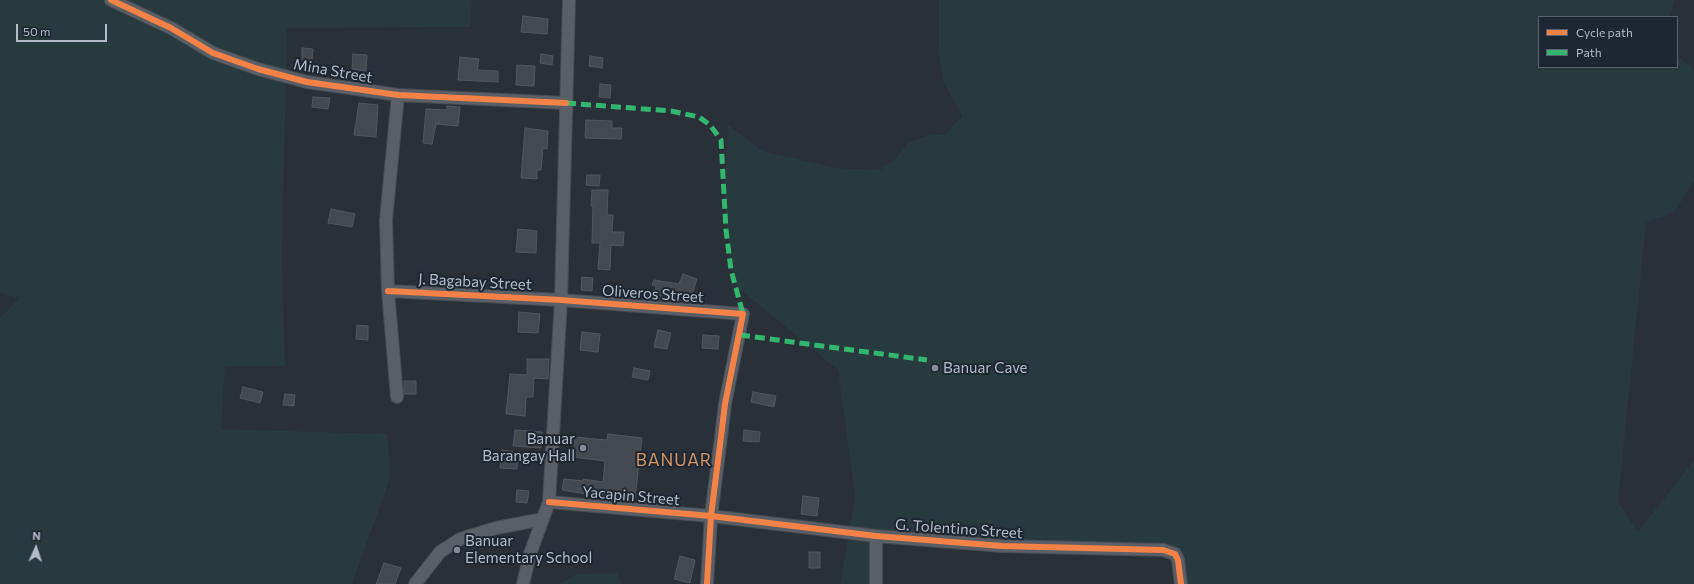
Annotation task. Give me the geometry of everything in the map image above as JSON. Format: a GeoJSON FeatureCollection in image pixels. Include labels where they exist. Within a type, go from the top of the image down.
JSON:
{"type":"FeatureCollection","features":[{"type":"Feature","properties":{"kind":"street","name":"Mina Street"},"geometry":{"type":"LineString","coordinates":[[111,0],[171,28],[213,53],[258,69],[307,82],[398,95],[566,103]]}},
{"type":"Feature","properties":{"kind":"street"},"geometry":{"type":"LineString","coordinates":[[523,584],[530,554],[549,502],[561,300],[569,0]]}},
{"type":"Feature","properties":{"kind":"street"},"geometry":{"type":"LineString","coordinates":[[397,397],[388,291],[386,220],[398,95]]}},
{"type":"Feature","properties":{"kind":"street","name":"J. Bagabay Street"},"geometry":{"type":"LineString","coordinates":[[388,291],[561,300]]}},
{"type":"Feature","properties":{"kind":"street","name":"Oliveros Street"},"geometry":{"type":"LineString","coordinates":[[561,300],[743,314],[725,404],[711,516]]}},
{"type":"Feature","properties":{"kind":"street","name":"Yacapin Street"},"geometry":{"type":"LineString","coordinates":[[549,502],[711,516]]}},
{"type":"Feature","properties":{"kind":"street"},"geometry":{"type":"LineString","coordinates":[[707,584],[711,516]]}},
{"type":"Feature","properties":{"kind":"street","name":"G. Tolentino Street"},"geometry":{"type":"LineString","coordinates":[[711,516],[876,536],[1002,546],[1163,550],[1175,554],[1178,560],[1181,584]]}},
{"type":"Feature","properties":{"kind":"street"},"geometry":{"type":"LineString","coordinates":[[415,584],[440,552],[460,539],[496,528],[543,519]]}},
{"type":"Feature","properties":{"kind":"street"},"geometry":{"type":"LineString","coordinates":[[876,536],[876,584]]}},
{"type":"Feature","properties":{"kind":"green space"},"geometry":{"type":"Polygon","coordinates":[[[0,0],[472,0],[470,27],[287,28],[282,258],[285,366],[225,366],[221,429],[387,434],[390,468],[388,484],[352,584],[0,584],[0,318],[19,298],[0,293],[0,0]]]}},
{"type":"Feature","properties":{"kind":"green space"},"geometry":{"type":"Polygon","coordinates":[[[939,0],[1675,0],[1670,16],[1538,16],[1538,68],[1678,68],[1678,57],[1692,67],[1694,74],[1694,182],[1674,212],[1646,223],[1618,502],[1638,532],[1694,460],[1694,584],[1181,584],[1175,554],[876,536],[876,584],[840,584],[855,496],[838,370],[736,286],[731,270],[724,192],[728,125],[762,151],[837,168],[880,170],[896,158],[909,142],[931,134],[945,135],[962,116],[943,81],[939,54],[939,0]]]}},
{"type":"Feature","properties":{"kind":"green space"},"geometry":{"type":"Polygon","coordinates":[[[617,573],[622,584],[559,584],[577,574],[617,573]]]}},
{"type":"Feature","properties":{"kind":"building"},"geometry":{"type":"Polygon","coordinates":[[[523,16],[548,19],[547,34],[521,32],[523,16]]]}},
{"type":"Feature","properties":{"kind":"building"},"geometry":{"type":"Polygon","coordinates":[[[302,48],[313,49],[312,60],[302,60],[302,48]]]}},
{"type":"Feature","properties":{"kind":"building"},"geometry":{"type":"Polygon","coordinates":[[[353,54],[367,55],[366,71],[352,69],[353,54]]]}},
{"type":"Feature","properties":{"kind":"building"},"geometry":{"type":"Polygon","coordinates":[[[541,54],[553,56],[552,65],[540,63],[541,54]]]}},
{"type":"Feature","properties":{"kind":"building"},"geometry":{"type":"Polygon","coordinates":[[[590,56],[603,58],[602,68],[589,66],[590,56]]]}},
{"type":"Feature","properties":{"kind":"building"},"geometry":{"type":"Polygon","coordinates":[[[460,57],[479,59],[477,70],[498,71],[498,82],[458,80],[460,57]]]}},
{"type":"Feature","properties":{"kind":"building"},"geometry":{"type":"Polygon","coordinates":[[[517,65],[535,66],[534,86],[516,85],[517,65]]]}},
{"type":"Feature","properties":{"kind":"building"},"geometry":{"type":"Polygon","coordinates":[[[600,84],[611,85],[610,98],[599,97],[600,84]]]}},
{"type":"Feature","properties":{"kind":"building"},"geometry":{"type":"Polygon","coordinates":[[[313,97],[330,98],[328,109],[312,107],[313,97]]]}},
{"type":"Feature","properties":{"kind":"building"},"geometry":{"type":"Polygon","coordinates":[[[359,103],[378,105],[376,137],[354,135],[359,103]]]}},
{"type":"Feature","properties":{"kind":"building"},"geometry":{"type":"Polygon","coordinates":[[[447,106],[460,107],[458,126],[436,124],[432,144],[423,143],[426,109],[447,110],[447,106]]]}},
{"type":"Feature","properties":{"kind":"building"},"geometry":{"type":"Polygon","coordinates":[[[586,120],[612,121],[612,128],[622,128],[621,139],[585,138],[586,120]]]}},
{"type":"Feature","properties":{"kind":"building"},"geometry":{"type":"Polygon","coordinates":[[[525,128],[548,131],[547,149],[543,148],[541,170],[537,170],[537,179],[521,178],[525,128]]]}},
{"type":"Feature","properties":{"kind":"building"},"geometry":{"type":"Polygon","coordinates":[[[587,175],[600,175],[599,186],[586,185],[587,175]]]}},
{"type":"Feature","properties":{"kind":"building"},"geometry":{"type":"Polygon","coordinates":[[[592,190],[608,190],[607,215],[613,215],[612,232],[624,232],[623,246],[611,245],[610,270],[598,269],[600,243],[592,243],[592,190]]]}},
{"type":"Feature","properties":{"kind":"building"},"geometry":{"type":"Polygon","coordinates":[[[331,209],[355,214],[352,227],[328,223],[331,209]]]}},
{"type":"Feature","properties":{"kind":"building"},"geometry":{"type":"Polygon","coordinates":[[[518,229],[537,231],[536,253],[516,252],[518,229]]]}},
{"type":"Feature","properties":{"kind":"building"},"geometry":{"type":"Polygon","coordinates":[[[683,274],[697,279],[691,298],[665,289],[664,299],[654,298],[656,286],[652,285],[654,280],[679,284],[683,274]]]}},
{"type":"Feature","properties":{"kind":"building"},"geometry":{"type":"Polygon","coordinates":[[[582,277],[593,278],[592,291],[581,290],[582,277]]]}},
{"type":"Feature","properties":{"kind":"building"},"geometry":{"type":"Polygon","coordinates":[[[519,312],[540,314],[538,333],[518,332],[519,312]]]}},
{"type":"Feature","properties":{"kind":"building"},"geometry":{"type":"Polygon","coordinates":[[[357,325],[368,326],[368,340],[356,339],[357,325]]]}},
{"type":"Feature","properties":{"kind":"building"},"geometry":{"type":"Polygon","coordinates":[[[658,330],[671,333],[667,349],[654,347],[658,330]]]}},
{"type":"Feature","properties":{"kind":"building"},"geometry":{"type":"Polygon","coordinates":[[[582,332],[600,334],[598,352],[580,350],[582,332]]]}},
{"type":"Feature","properties":{"kind":"building"},"geometry":{"type":"Polygon","coordinates":[[[703,335],[719,336],[718,349],[702,348],[703,335]]]}},
{"type":"Feature","properties":{"kind":"building"},"geometry":{"type":"Polygon","coordinates":[[[527,359],[549,359],[548,379],[534,378],[533,397],[526,397],[525,416],[506,414],[510,374],[527,375],[527,359]]]}},
{"type":"Feature","properties":{"kind":"building"},"geometry":{"type":"Polygon","coordinates":[[[634,368],[650,371],[648,380],[632,377],[634,368]]]}},
{"type":"Feature","properties":{"kind":"building"},"geometry":{"type":"Polygon","coordinates":[[[404,381],[416,381],[416,394],[404,394],[404,381]]]}},
{"type":"Feature","properties":{"kind":"building"},"geometry":{"type":"Polygon","coordinates":[[[243,387],[263,392],[260,403],[240,398],[243,387]]]}},
{"type":"Feature","properties":{"kind":"building"},"geometry":{"type":"Polygon","coordinates":[[[753,392],[776,396],[774,407],[751,402],[753,392]]]}},
{"type":"Feature","properties":{"kind":"building"},"geometry":{"type":"Polygon","coordinates":[[[285,394],[295,395],[294,406],[283,405],[285,394]]]}},
{"type":"Feature","properties":{"kind":"building"},"geometry":{"type":"Polygon","coordinates":[[[515,430],[542,432],[541,448],[513,446],[515,430]]]}},
{"type":"Feature","properties":{"kind":"building"},"geometry":{"type":"Polygon","coordinates":[[[744,430],[760,432],[759,442],[743,441],[744,430]]]}},
{"type":"Feature","properties":{"kind":"building"},"geometry":{"type":"Polygon","coordinates":[[[608,434],[642,438],[635,498],[598,494],[598,496],[562,490],[564,479],[583,481],[583,479],[603,482],[605,461],[573,457],[575,437],[607,440],[608,434]]]}},
{"type":"Feature","properties":{"kind":"building"},"geometry":{"type":"Polygon","coordinates":[[[502,450],[518,452],[517,469],[500,468],[502,450]]]}},
{"type":"Feature","properties":{"kind":"building"},"geometry":{"type":"Polygon","coordinates":[[[517,490],[529,491],[527,503],[516,502],[517,490]]]}},
{"type":"Feature","properties":{"kind":"building"},"geometry":{"type":"Polygon","coordinates":[[[803,496],[819,498],[817,516],[801,514],[803,496]]]}},
{"type":"Feature","properties":{"kind":"building"},"geometry":{"type":"Polygon","coordinates":[[[809,552],[820,552],[820,568],[809,568],[809,552]]]}},
{"type":"Feature","properties":{"kind":"building"},"geometry":{"type":"Polygon","coordinates":[[[680,556],[695,560],[690,583],[674,579],[680,556]]]}},
{"type":"Feature","properties":{"kind":"building"},"geometry":{"type":"Polygon","coordinates":[[[384,563],[401,568],[395,584],[376,584],[384,563]]]}},
{"type":"Feature","properties":{"kind":"marked path"},"geometry":{"type":"LineString","coordinates":[[566,103],[671,111],[699,117],[710,125],[721,140],[726,230],[731,270],[743,314]]}},
{"type":"Feature","properties":{"kind":"marked path"},"geometry":{"type":"LineString","coordinates":[[740,335],[927,360]]}},
{"type":"Feature","properties":{"kind":"cycle path"},"geometry":{"type":"LineString","coordinates":[[111,0],[171,28],[213,53],[258,69],[307,82],[398,95],[566,103]]}},
{"type":"Feature","properties":{"kind":"cycle path"},"geometry":{"type":"LineString","coordinates":[[388,291],[561,300],[743,314],[725,404],[711,516],[707,584]]}},
{"type":"Feature","properties":{"kind":"cycle path"},"geometry":{"type":"LineString","coordinates":[[549,502],[711,516],[876,536],[1002,546],[1163,550],[1175,554],[1178,560],[1181,584]]}},
{"type":"Feature","properties":{"kind":"place","name":"Banuar Cave"},"geometry":{"type":"Point","coordinates":[935,368]}},
{"type":"Feature","properties":{"kind":"place","name":"Banuar Barangay Hall"},"geometry":{"type":"Point","coordinates":[583,448]}},
{"type":"Feature","properties":{"kind":"place","name":"Banuar Elementary School"},"geometry":{"type":"Point","coordinates":[457,550]}},
{"type":"Feature","properties":{"kind":"district","name":"BANUAR"},"geometry":{"type":"Point","coordinates":[674,460]}}]}
